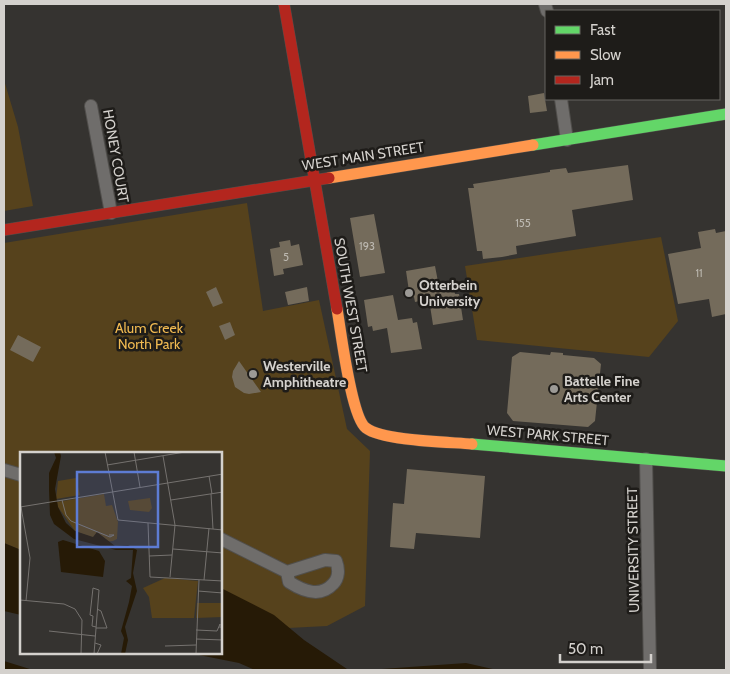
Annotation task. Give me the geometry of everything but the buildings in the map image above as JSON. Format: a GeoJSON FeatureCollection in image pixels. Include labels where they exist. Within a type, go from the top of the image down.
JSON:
{"type":"FeatureCollection","features":[{"type":"Feature","properties":{"kind":"street","name":"SOUTH WEST STREET"},"geometry":{"type":"LineString","coordinates":[[284,4],[353,400],[361,424],[368,431]]}},
{"type":"Feature","properties":{"kind":"street"},"geometry":{"type":"LineString","coordinates":[[561,100],[567,140]]}},
{"type":"Feature","properties":{"kind":"street","name":"HONEY COURT"},"geometry":{"type":"LineString","coordinates":[[92,106],[111,213]]}},
{"type":"Feature","properties":{"kind":"street","name":"WEST MAIN STREET"},"geometry":{"type":"LineString","coordinates":[[4,230],[726,114]]}},
{"type":"Feature","properties":{"kind":"street","name":"WEST PARK STREET"},"geometry":{"type":"LineString","coordinates":[[368,431],[397,438],[726,466]]}},
{"type":"Feature","properties":{"kind":"street","name":"UNIVERSITY STREET"},"geometry":{"type":"LineString","coordinates":[[646,459],[650,670]]}},
{"type":"Feature","properties":{"kind":"street"},"geometry":{"type":"LineString","coordinates":[[4,470],[20,475]]}},
{"type":"Feature","properties":{"kind":"street"},"geometry":{"type":"LineString","coordinates":[[222,540],[287,572]]}},
{"type":"Feature","properties":{"kind":"green space"},"geometry":{"type":"Polygon","coordinates":[[[4,80],[18,127],[33,206],[4,211],[4,80]]]}},
{"type":"Feature","properties":{"kind":"green space","name":"Alum Creek North Park"},"geometry":{"type":"Polygon","coordinates":[[[247,203],[263,311],[319,300],[347,429],[370,451],[365,606],[327,626],[229,631],[222,620],[222,452],[20,452],[20,550],[4,543],[4,243],[247,203]]]}},
{"type":"Feature","properties":{"kind":"green space"},"geometry":{"type":"Polygon","coordinates":[[[661,237],[678,321],[649,357],[477,340],[465,266],[661,237]]]}},
{"type":"Feature","properties":{"kind":"shaded area"},"geometry":{"type":"Polygon","coordinates":[[[4,543],[20,550],[20,615],[4,611],[4,543]]]}},
{"type":"Feature","properties":{"kind":"shaded area"},"geometry":{"type":"Polygon","coordinates":[[[222,589],[274,615],[304,640],[347,669],[382,669],[466,663],[497,670],[255,670],[239,663],[194,654],[222,654],[222,589]]]}},
{"type":"Feature","properties":{"kind":"shaded area"},"geometry":{"type":"Polygon","coordinates":[[[4,661],[33,670],[4,670],[4,661]]]}},
{"type":"Feature","properties":{"kind":"traffic: fast"},"geometry":{"type":"LineString","coordinates":[[533,145],[726,114]]}},
{"type":"Feature","properties":{"kind":"traffic: fast"},"geometry":{"type":"LineString","coordinates":[[472,444],[726,466]]}},
{"type":"Feature","properties":{"kind":"traffic: slow"},"geometry":{"type":"LineString","coordinates":[[329,178],[533,145]]}},
{"type":"Feature","properties":{"kind":"traffic: slow"},"geometry":{"type":"LineString","coordinates":[[337,309],[351,391],[361,421],[366,428],[386,436],[472,444]]}},
{"type":"Feature","properties":{"kind":"traffic: jam"},"geometry":{"type":"LineString","coordinates":[[284,4],[337,309]]}},
{"type":"Feature","properties":{"kind":"traffic: jam"},"geometry":{"type":"LineString","coordinates":[[4,230],[329,178]]}},
{"type":"Feature","properties":{"kind":"place","name":"Otterbein University"},"geometry":{"type":"Point","coordinates":[409,293]}},
{"type":"Feature","properties":{"kind":"place","name":"Westerville Amphitheatre"},"geometry":{"type":"Point","coordinates":[253,374]}},
{"type":"Feature","properties":{"kind":"place","name":"Battelle Fine Arts Center"},"geometry":{"type":"Point","coordinates":[554,389]}}]}
